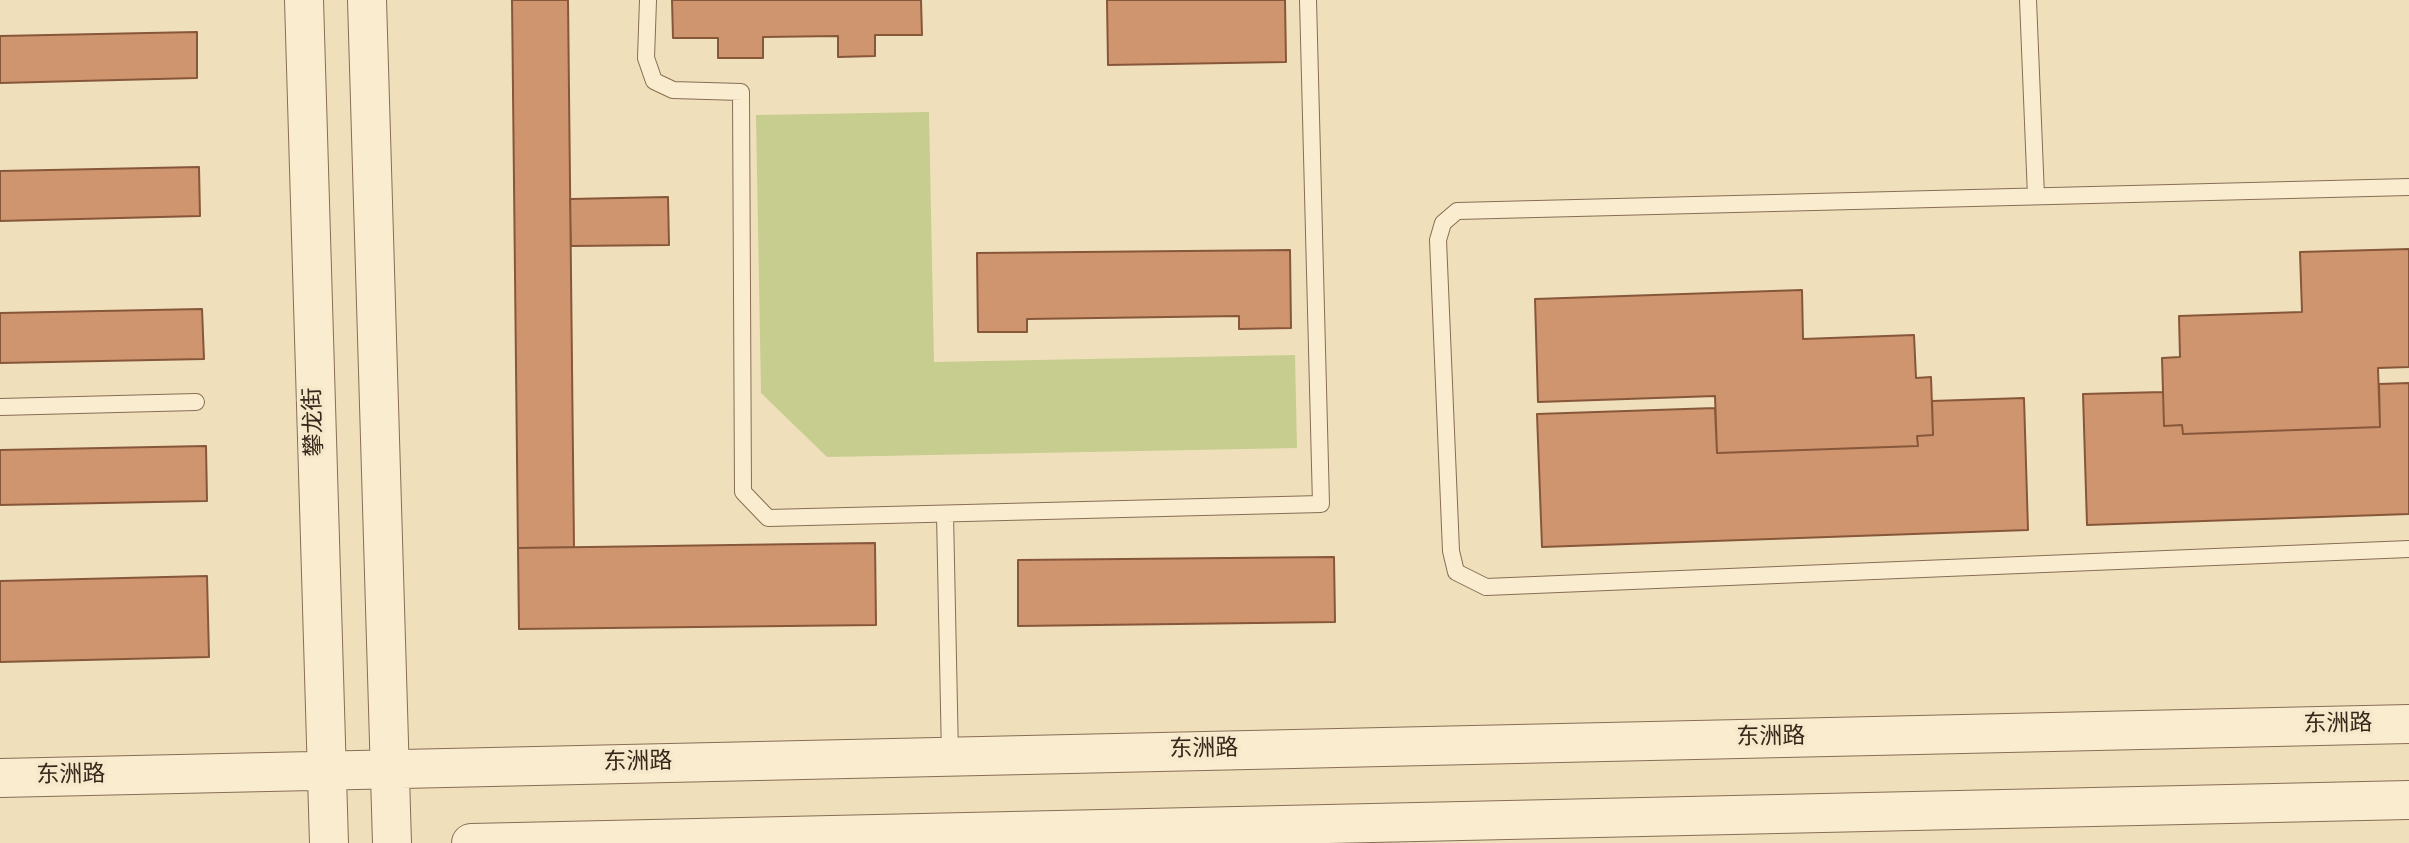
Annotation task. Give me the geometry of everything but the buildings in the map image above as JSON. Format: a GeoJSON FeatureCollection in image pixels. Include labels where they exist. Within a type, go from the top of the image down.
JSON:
{"type":"FeatureCollection","features":[{"type":"Feature","properties":{"kind":"street","name":"攀龙街"},"geometry":{"type":"LineString","coordinates":[[304,0],[329,843]]}},
{"type":"Feature","properties":{"kind":"street"},"geometry":{"type":"LineString","coordinates":[[367,0],[392,843]]}},
{"type":"Feature","properties":{"kind":"street","name":"东洲路"},"geometry":{"type":"LineString","coordinates":[[0,778],[2409,724]]}},
{"type":"Feature","properties":{"kind":"street"},"geometry":{"type":"LineString","coordinates":[[471,843],[2409,800]]}},
{"type":"Feature","properties":{"kind":"lane"},"geometry":{"type":"LineString","coordinates":[[648,0],[646,58],[654,82],[673,90],[741,92],[743,492],[768,518],[1321,503],[1308,0]]}},
{"type":"Feature","properties":{"kind":"lane"},"geometry":{"type":"LineString","coordinates":[[2028,0],[2036,196]]}},
{"type":"Feature","properties":{"kind":"lane"},"geometry":{"type":"LineString","coordinates":[[2409,187],[1457,211],[1443,223],[1438,240],[1451,551],[1456,572],[1486,587],[2409,549]]}},
{"type":"Feature","properties":{"kind":"lane"},"geometry":{"type":"LineString","coordinates":[[0,407],[196,402]]}},
{"type":"Feature","properties":{"kind":"lane"},"geometry":{"type":"LineString","coordinates":[[945,514],[950,757]]}},
{"type":"Feature","properties":{"kind":"green space"},"geometry":{"type":"Polygon","coordinates":[[[929,112],[934,362],[1295,355],[1297,448],[827,457],[761,393],[756,115],[929,112]]]}}]}
